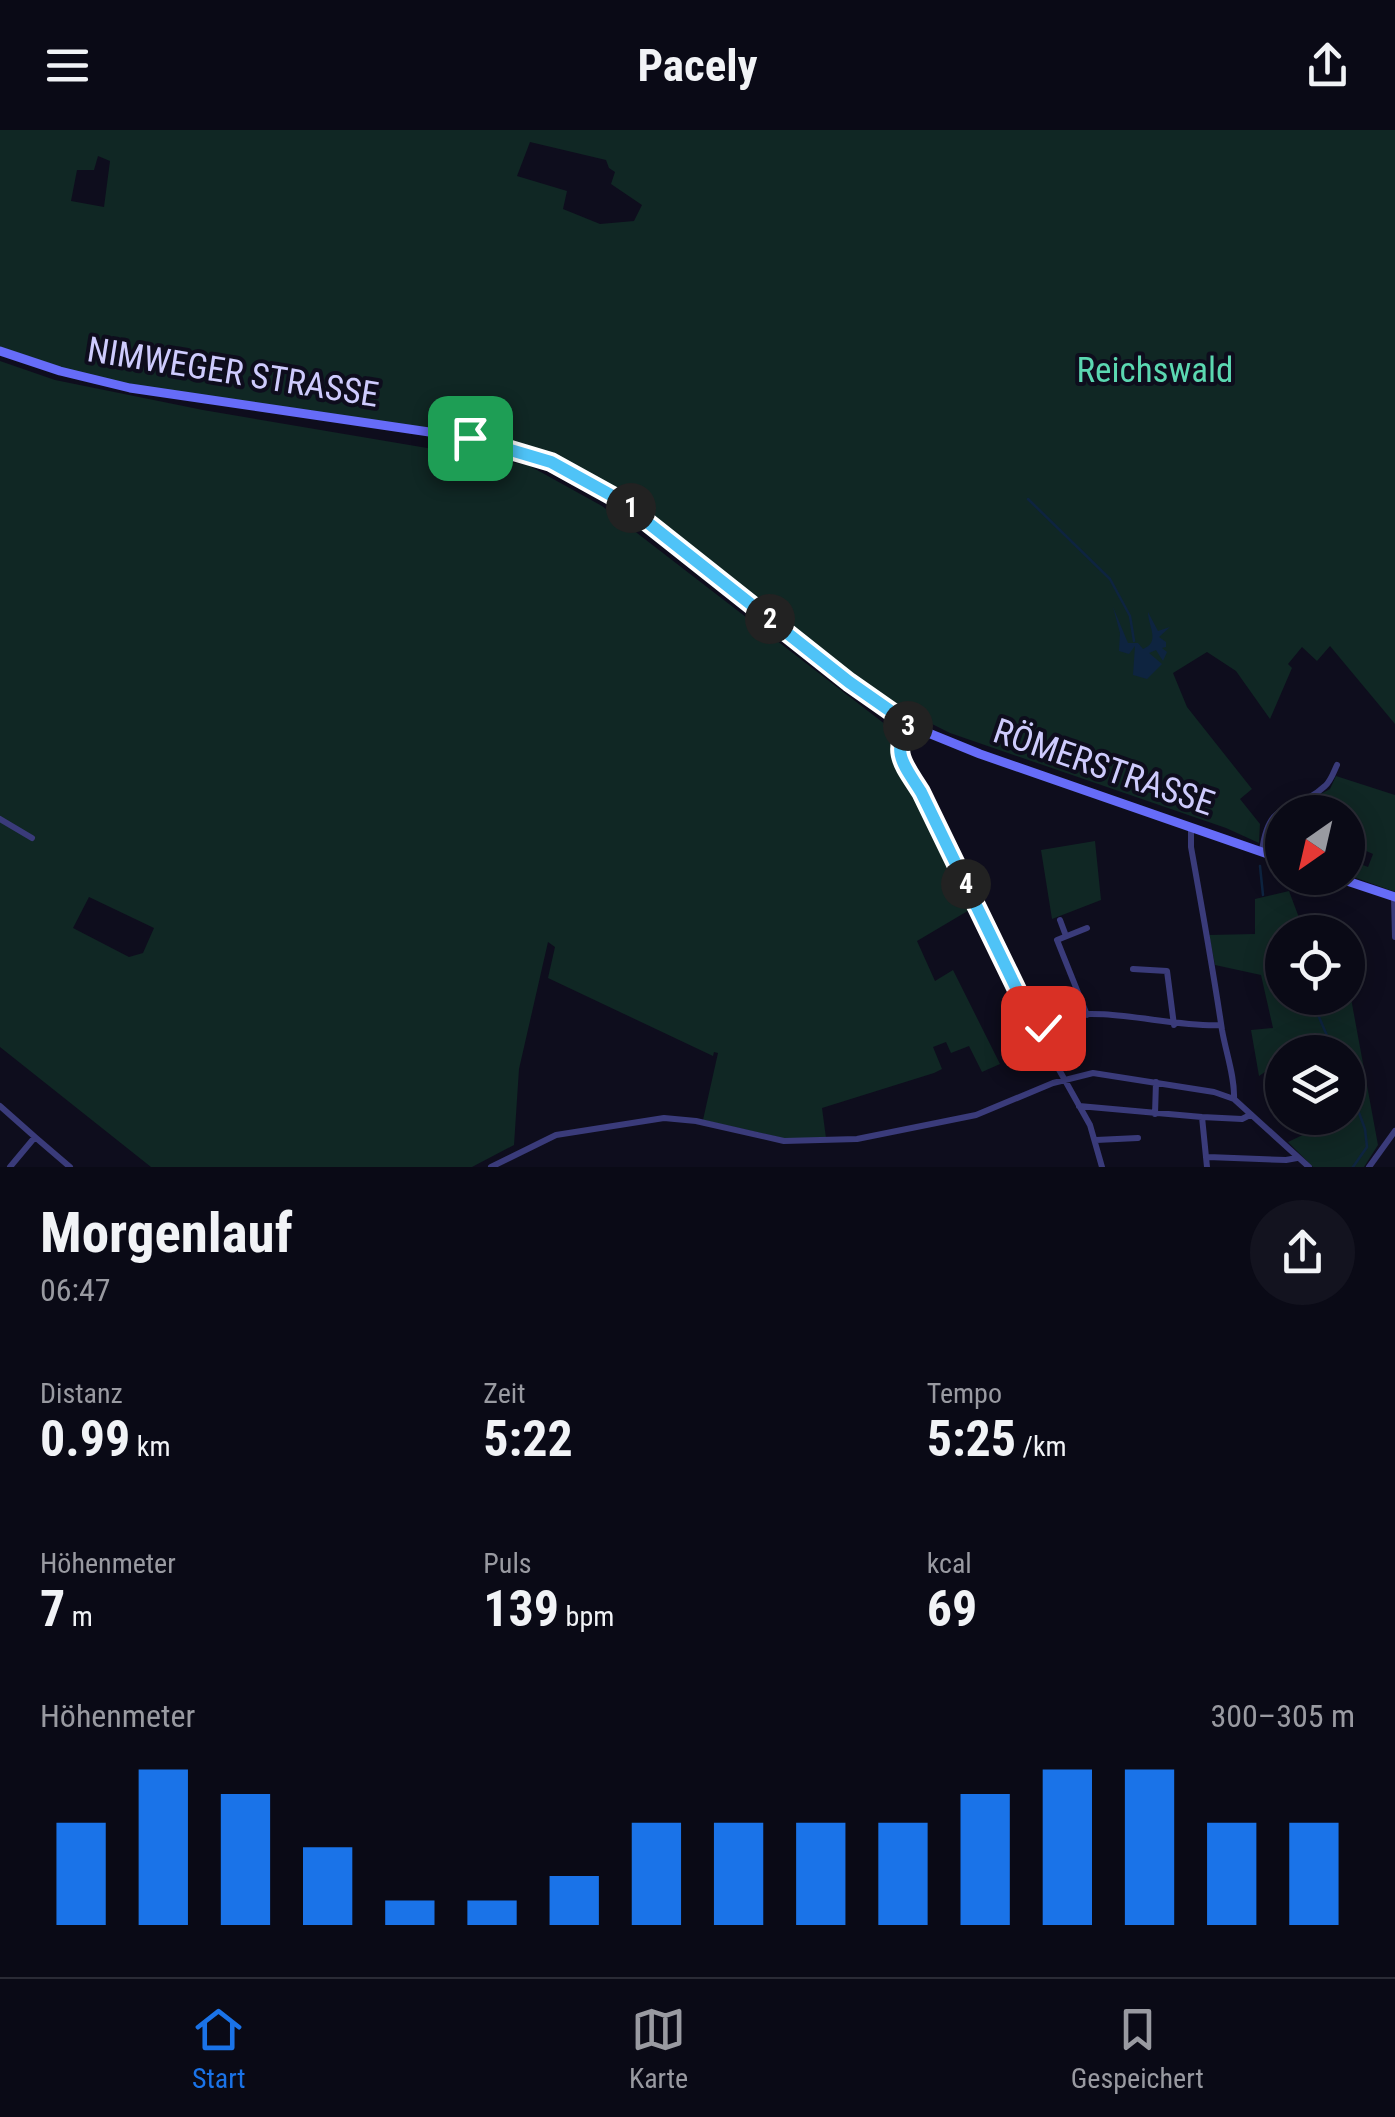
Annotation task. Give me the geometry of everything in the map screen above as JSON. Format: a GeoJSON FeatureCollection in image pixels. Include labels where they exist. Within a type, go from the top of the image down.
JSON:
{"type":"FeatureCollection","features":[{"type":"Feature","properties":{"kind":"main road","name":"NIMWEGER STRASSE"},"geometry":{"type":"LineString","coordinates":[[0,351],[130,388],[470,438],[551,462],[618,499],[859,690],[909,724]]}},
{"type":"Feature","properties":{"kind":"main road","name":"RÖMERSTRASSE"},"geometry":{"type":"LineString","coordinates":[[909,724],[980,754],[1265,852]]}},
{"type":"Feature","properties":{"kind":"main road"},"geometry":{"type":"LineString","coordinates":[[1365,887],[1395,897]]}},
{"type":"Feature","properties":{"kind":"street"},"geometry":{"type":"LineString","coordinates":[[909,724],[898,743],[902,761],[921,792],[1037,1031],[1080,1106],[1096,1140],[1102,1167]]}},
{"type":"Feature","properties":{"kind":"street"},"geometry":{"type":"LineString","coordinates":[[1262,851],[1266,825],[1272,816],[1327,785],[1337,765]]}},
{"type":"Feature","properties":{"kind":"street"},"geometry":{"type":"LineString","coordinates":[[0,819],[32,838]]}},
{"type":"Feature","properties":{"kind":"street"},"geometry":{"type":"LineString","coordinates":[[1192,826],[1191,847],[1216,974],[1234,1099]]}},
{"type":"Feature","properties":{"kind":"street"},"geometry":{"type":"LineString","coordinates":[[1395,897],[1395,937]]}},
{"type":"Feature","properties":{"kind":"street"},"geometry":{"type":"LineString","coordinates":[[1060,920],[1066,936]]}},
{"type":"Feature","properties":{"kind":"street"},"geometry":{"type":"LineString","coordinates":[[1086,928],[1058,940],[1087,1016]]}},
{"type":"Feature","properties":{"kind":"street"},"geometry":{"type":"LineString","coordinates":[[1133,969],[1167,972],[1174,1025]]}},
{"type":"Feature","properties":{"kind":"street"},"geometry":{"type":"LineString","coordinates":[[1037,1031],[1068,1016],[1222,1026]]}},
{"type":"Feature","properties":{"kind":"street"},"geometry":{"type":"LineString","coordinates":[[491,1167],[556,1136],[664,1118],[696,1121],[784,1141],[857,1139],[976,1115],[1093,1073],[1234,1099],[1310,1167]]}},
{"type":"Feature","properties":{"kind":"street"},"geometry":{"type":"LineString","coordinates":[[1155,1114],[1156,1082]]}},
{"type":"Feature","properties":{"kind":"street"},"geometry":{"type":"LineString","coordinates":[[0,1106],[70,1167]]}},
{"type":"Feature","properties":{"kind":"street"},"geometry":{"type":"LineString","coordinates":[[1080,1106],[1202,1117],[1250,1116]]}},
{"type":"Feature","properties":{"kind":"street"},"geometry":{"type":"LineString","coordinates":[[1202,1117],[1207,1167]]}},
{"type":"Feature","properties":{"kind":"street"},"geometry":{"type":"LineString","coordinates":[[1369,1167],[1395,1131]]}},
{"type":"Feature","properties":{"kind":"street"},"geometry":{"type":"LineString","coordinates":[[10,1167],[34,1137]]}},
{"type":"Feature","properties":{"kind":"street"},"geometry":{"type":"LineString","coordinates":[[1096,1140],[1138,1138]]}},
{"type":"Feature","properties":{"kind":"street"},"geometry":{"type":"LineString","coordinates":[[1208,1157],[1272,1163],[1299,1157]]}},
{"type":"Feature","properties":{"kind":"green space","name":"Reichswald"},"geometry":{"type":"Polygon","coordinates":[[[0,130],[1395,130],[1395,724],[1330,646],[1317,661],[1302,647],[1288,664],[1292,668],[1270,719],[1236,671],[1207,652],[1173,673],[1187,707],[1252,789],[1240,799],[1260,824],[1259,843],[1226,828],[950,733],[884,700],[618,499],[514,449],[200,399],[60,371],[0,348],[0,130]],[[530,142],[517,176],[567,191],[563,209],[600,224],[634,221],[642,205],[611,184],[615,172],[606,160],[530,142]],[[98,156],[94,170],[77,170],[71,201],[104,207],[110,161],[98,156]]]}},
{"type":"Feature","properties":{"kind":"green space"},"geometry":{"type":"Polygon","coordinates":[[[0,361],[55,380],[203,410],[528,465],[602,506],[890,728],[898,759],[971,909],[917,941],[935,981],[953,970],[1000,1064],[982,1072],[969,1046],[951,1053],[946,1042],[933,1047],[942,1069],[822,1108],[826,1138],[787,1139],[703,1120],[718,1053],[713,1056],[548,978],[555,947],[548,942],[519,1069],[514,1145],[472,1167],[151,1167],[0,1047],[0,361]],[[89,897],[73,928],[129,957],[143,953],[154,928],[89,897]]]}},
{"type":"Feature","properties":{"kind":"green space"},"geometry":{"type":"Polygon","coordinates":[[[1336,776],[1395,795],[1395,892],[1365,881],[1365,866],[1368,867],[1373,854],[1365,850],[1365,795],[1319,795],[1330,789],[1336,776]]]}},
{"type":"Feature","properties":{"kind":"green space"},"geometry":{"type":"Polygon","coordinates":[[[1095,841],[1101,900],[1052,919],[1041,850],[1095,841]]]}},
{"type":"Feature","properties":{"kind":"green space"},"geometry":{"type":"Polygon","coordinates":[[[1290,895],[1298,915],[1265,915],[1265,993],[1261,975],[1215,965],[1209,935],[1255,934],[1255,899],[1290,895]]]}},
{"type":"Feature","properties":{"kind":"green space"},"geometry":{"type":"Polygon","coordinates":[[[1270,1015],[1354,1015],[1358,1035],[1265,1035],[1265,1072],[1259,1076],[1251,1030],[1273,1028],[1270,1015]]]}},
{"type":"Feature","properties":{"kind":"green space"},"geometry":{"type":"Polygon","coordinates":[[[1365,1074],[1378,1145],[1364,1167],[1313,1167],[1288,1142],[1303,1135],[1365,1135],[1365,1074]]]}},
{"type":"Feature","properties":{"kind":"water"},"geometry":{"type":"Polygon","coordinates":[[[1113,607],[1128,643],[1138,643],[1143,649],[1152,638],[1148,612],[1158,631],[1170,627],[1159,637],[1166,642],[1162,648],[1167,652],[1163,661],[1156,650],[1149,653],[1162,664],[1147,679],[1133,675],[1135,646],[1129,654],[1119,651],[1120,633],[1113,607]]]}},
{"type":"Feature","properties":{"kind":"waterway"},"geometry":{"type":"LineString","coordinates":[[1028,499],[1110,579],[1130,616],[1134,641]]}},
{"type":"Feature","properties":{"kind":"waterway"},"geometry":{"type":"LineString","coordinates":[[1260,866],[1263,895]]}},
{"type":"Feature","properties":{"kind":"waterway"},"geometry":{"type":"LineString","coordinates":[[1318,1015],[1327,1035]]}},
{"type":"Feature","properties":{"kind":"waterway"},"geometry":{"type":"LineString","coordinates":[[1353,1167],[1367,1147],[1365,1129]]}},
{"type":"Feature","properties":{"kind":"route"},"geometry":{"type":"LineString","coordinates":[[470,438],[514,448],[569,469],[618,499],[849,682],[909,724],[898,743],[902,761],[921,792],[1037,1031],[1043,1028]]}}]}
